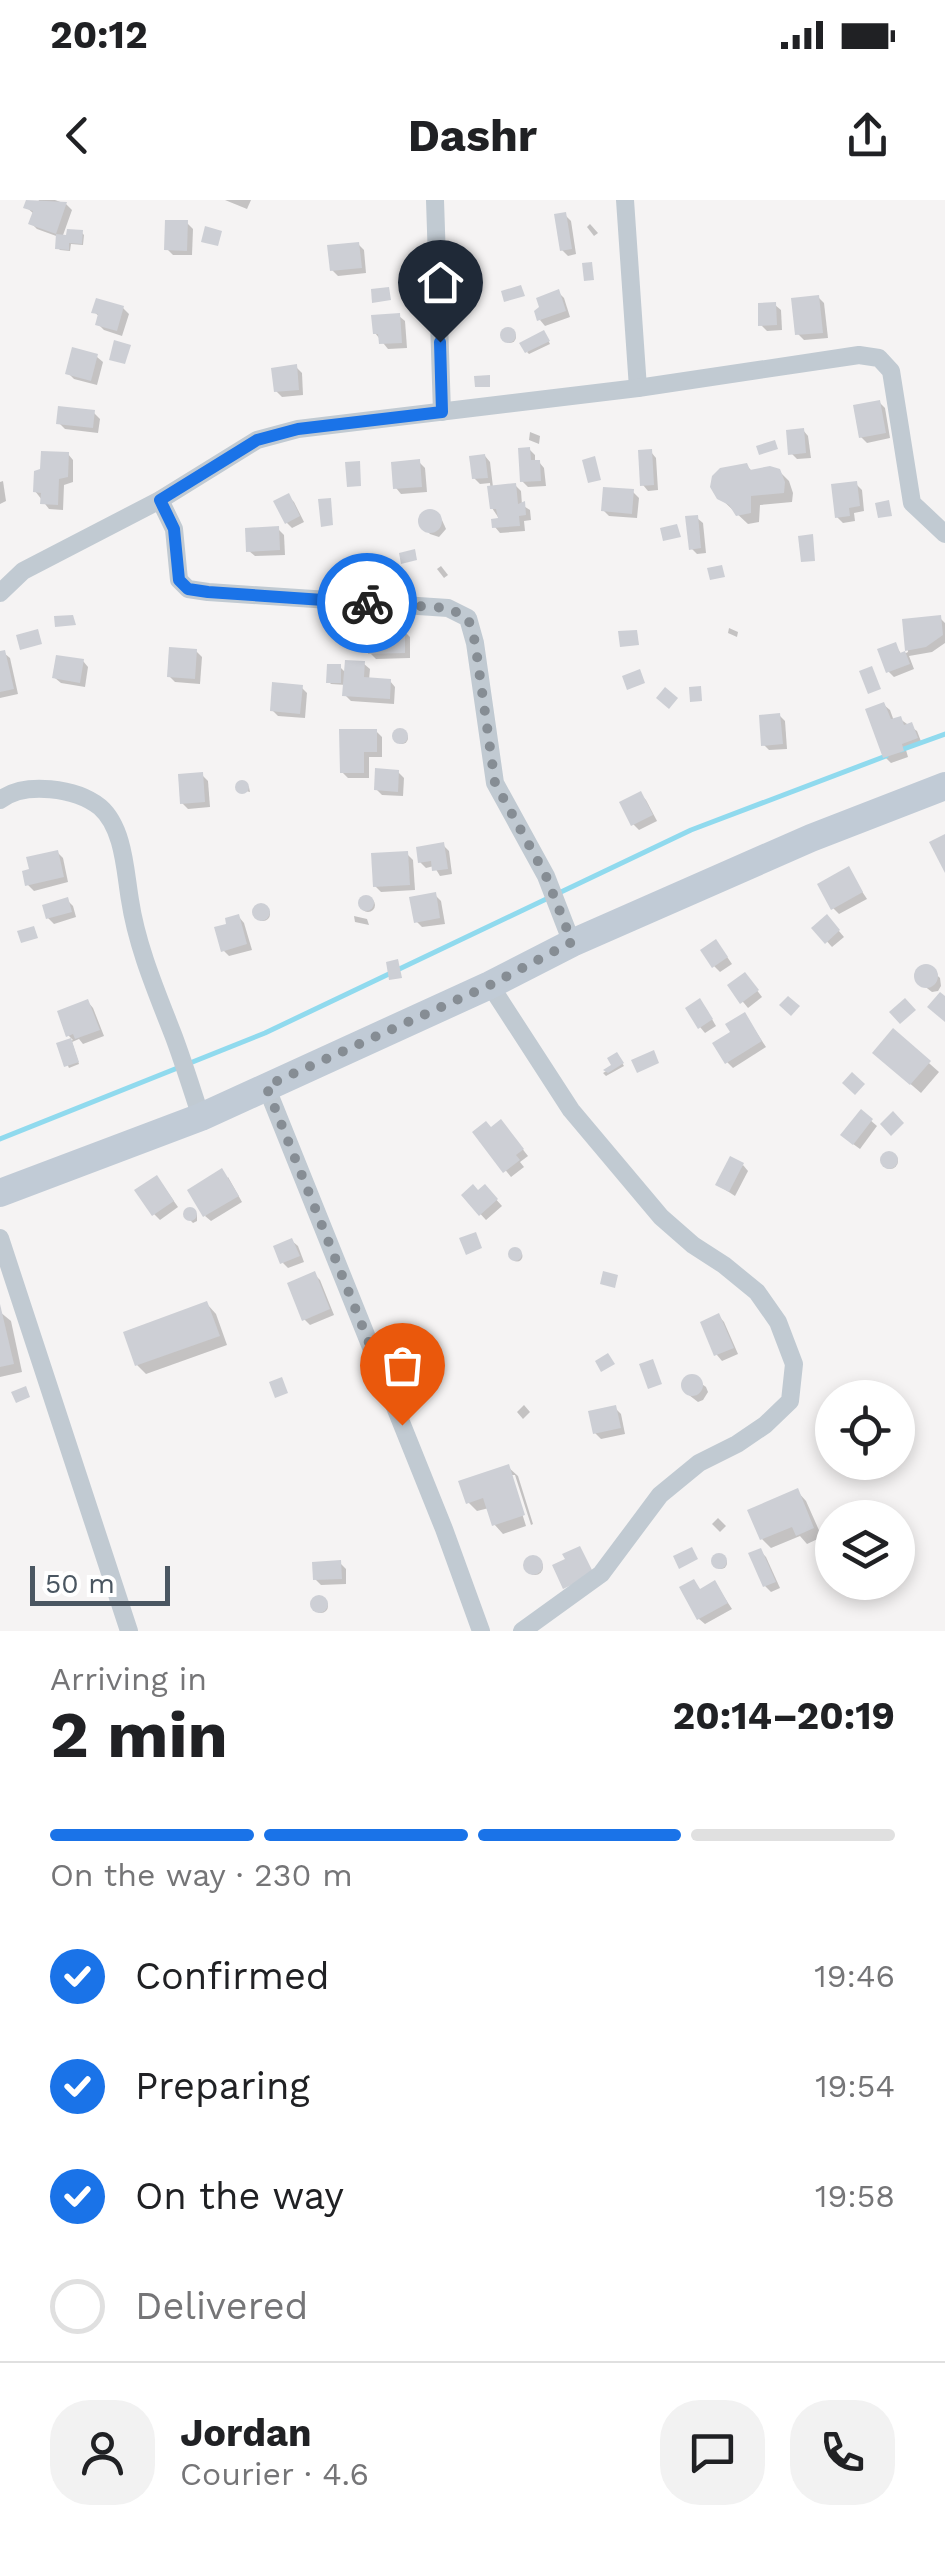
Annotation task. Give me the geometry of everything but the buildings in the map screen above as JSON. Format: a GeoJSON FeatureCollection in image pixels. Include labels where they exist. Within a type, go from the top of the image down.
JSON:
{"type":"FeatureCollection","features":[{"type":"Feature","properties":{"kind":"street"},"geometry":{"type":"LineString","coordinates":[[435,200],[442,412]]}},
{"type":"Feature","properties":{"kind":"street"},"geometry":{"type":"LineString","coordinates":[[625,200],[638,388]]}},
{"type":"Feature","properties":{"kind":"street"},"geometry":{"type":"LineString","coordinates":[[0,593],[23,570],[160,500],[257,440],[298,429],[638,388],[860,355],[879,358],[891,372],[912,503],[945,534]]}},
{"type":"Feature","properties":{"kind":"street"},"geometry":{"type":"LineString","coordinates":[[160,500],[174,529],[179,580],[188,589],[448,608],[468,618],[475,642],[495,783],[546,876],[572,942]]}},
{"type":"Feature","properties":{"kind":"street"},"geometry":{"type":"LineString","coordinates":[[0,1193],[201,1117],[490,985],[572,942],[811,838],[945,786]]}},
{"type":"Feature","properties":{"kind":"street"},"geometry":{"type":"LineString","coordinates":[[0,800],[28,788],[55,790],[69,792],[101,808],[120,838],[132,914],[201,1117]]}},
{"type":"Feature","properties":{"kind":"street"},"geometry":{"type":"LineString","coordinates":[[490,985],[572,1110],[661,1217],[758,1292],[778,1322],[794,1364],[790,1401],[765,1425],[698,1463],[660,1495],[601,1574],[522,1631]]}},
{"type":"Feature","properties":{"kind":"street"},"geometry":{"type":"LineString","coordinates":[[266,1086],[444,1528],[481,1631]]}},
{"type":"Feature","properties":{"kind":"street"},"geometry":{"type":"LineString","coordinates":[[0,1238],[130,1631]]}},
{"type":"Feature","properties":{"kind":"waterway"},"geometry":{"type":"LineString","coordinates":[[901,750],[945,734]]}},
{"type":"Feature","properties":{"kind":"waterway"},"geometry":{"type":"LineString","coordinates":[[0,1139],[265,1033],[691,830],[886,756]]}},
{"type":"Feature","properties":{"kind":"way so far"},"geometry":{"type":"LineString","coordinates":[[367,603],[448,608],[468,618],[475,642],[495,783],[546,876],[572,942],[490,985],[266,1086],[402,1425]]}},
{"type":"Feature","properties":{"kind":"route"},"geometry":{"type":"LineString","coordinates":[[367,603],[188,589],[179,580],[174,529],[160,500],[257,440],[298,429],[442,412],[440,342]]}}]}
